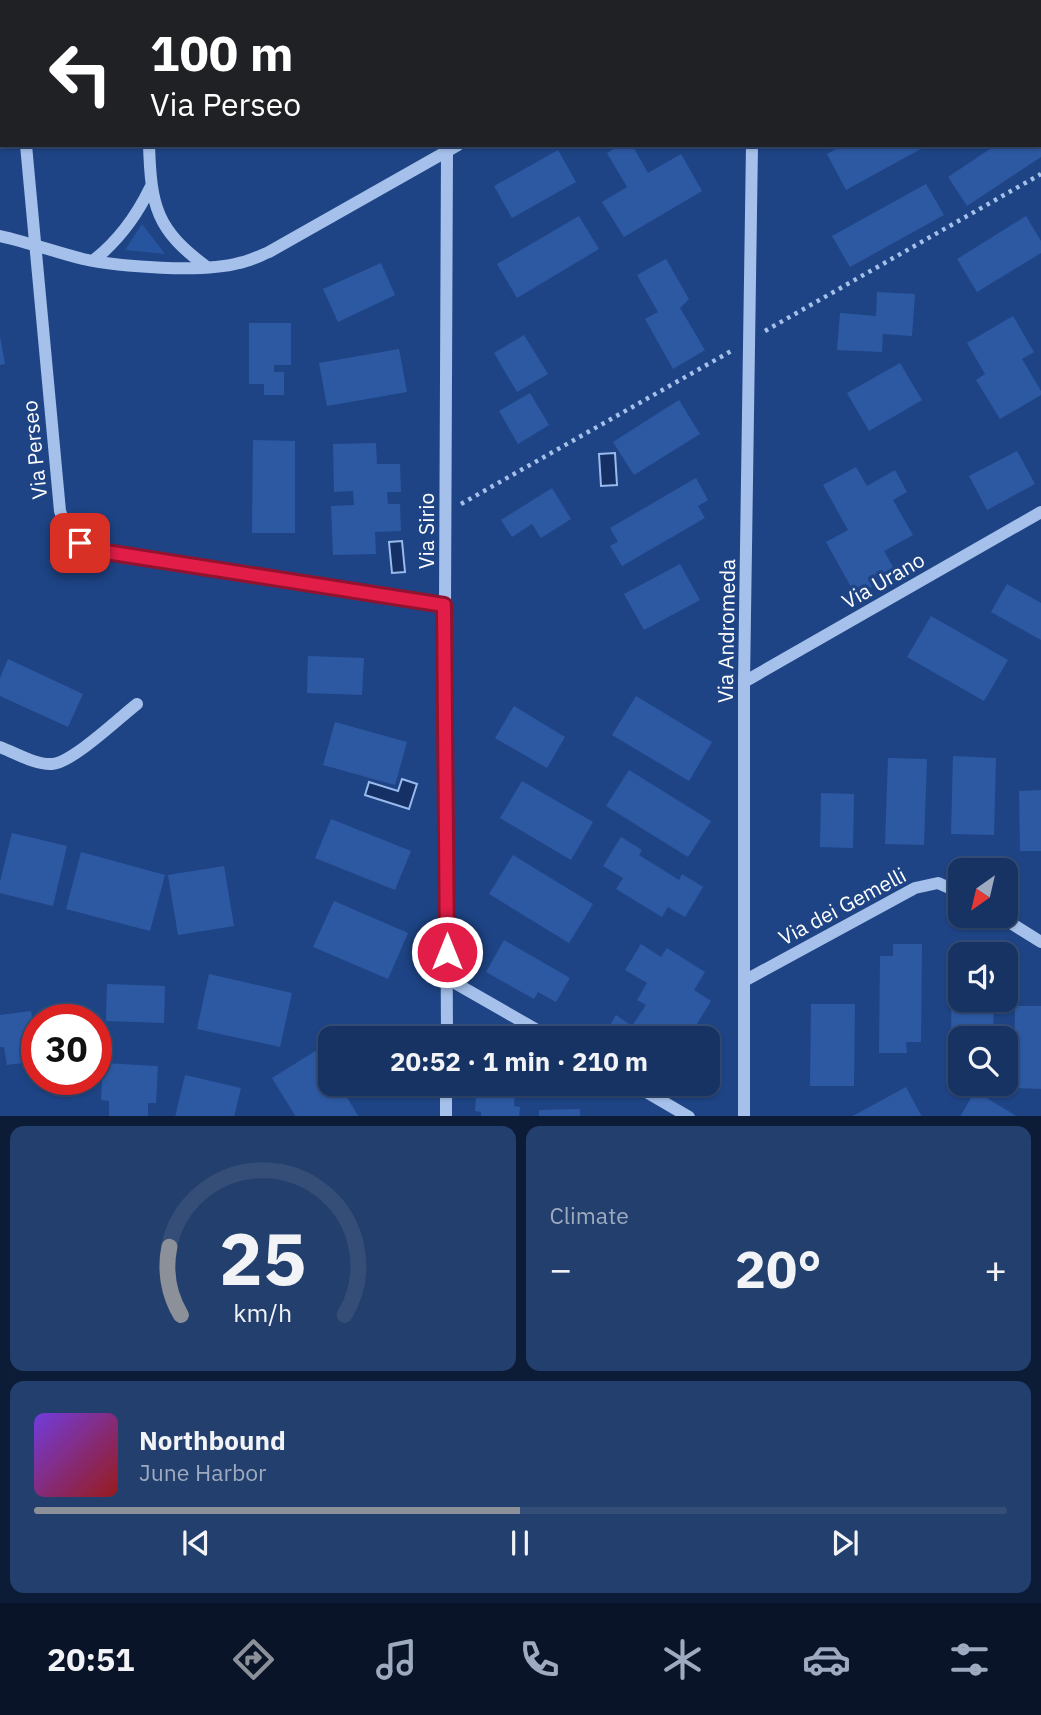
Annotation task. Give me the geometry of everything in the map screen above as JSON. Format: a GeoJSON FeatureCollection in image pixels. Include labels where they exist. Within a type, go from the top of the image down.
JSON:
{"type":"FeatureCollection","features":[{"type":"Feature","properties":{"kind":"street","name":"Via Perseo"},"geometry":{"type":"LineString","coordinates":[[26,147],[60,511],[63,522],[74,537],[89,547],[106,552],[444,605]]}},
{"type":"Feature","properties":{"kind":"street"},"geometry":{"type":"LineString","coordinates":[[149,147],[150,188],[159,216],[167,230],[185,250],[207,267]]}},
{"type":"Feature","properties":{"kind":"street","name":"Via Andromeda"},"geometry":{"type":"LineString","coordinates":[[744,1116],[744,682],[752,147]]}},
{"type":"Feature","properties":{"kind":"street"},"geometry":{"type":"LineString","coordinates":[[0,236],[33,243],[71,256],[118,264],[207,267],[231,265],[255,258],[453,148]]}},
{"type":"Feature","properties":{"kind":"street","name":"Via Sirio"},"geometry":{"type":"LineString","coordinates":[[447,1026],[444,605],[453,148]]}},
{"type":"Feature","properties":{"kind":"street"},"geometry":{"type":"LineString","coordinates":[[93,260],[130,225],[150,188]]}},
{"type":"Feature","properties":{"kind":"street","name":"Via Urano"},"geometry":{"type":"LineString","coordinates":[[744,682],[1041,512]]}},
{"type":"Feature","properties":{"kind":"street"},"geometry":{"type":"LineString","coordinates":[[0,747],[45,764],[60,763],[73,756],[137,704]]}},
{"type":"Feature","properties":{"kind":"street","name":"Via dei Gemelli"},"geometry":{"type":"LineString","coordinates":[[744,981],[921,886],[938,883],[948,887]]}},
{"type":"Feature","properties":{"kind":"street"},"geometry":{"type":"LineString","coordinates":[[1018,928],[1041,942]]}},
{"type":"Feature","properties":{"kind":"street"},"geometry":{"type":"LineString","coordinates":[[448,979],[530,1026]]}},
{"type":"Feature","properties":{"kind":"street"},"geometry":{"type":"LineString","coordinates":[[446,1096],[446,1116]]}},
{"type":"Feature","properties":{"kind":"street"},"geometry":{"type":"LineString","coordinates":[[654,1096],[689,1116]]}},
{"type":"Feature","properties":{"kind":"shaded area"},"geometry":{"type":"Polygon","coordinates":[[[142,224],[165,254],[125,250],[142,224]]]}},
{"type":"Feature","properties":{"kind":"shaded area"},"geometry":{"type":"Polygon","coordinates":[[[615,453],[617,485],[601,486],[599,454],[615,453]]]}},
{"type":"Feature","properties":{"kind":"shaded area"},"geometry":{"type":"Polygon","coordinates":[[[402,541],[405,572],[392,573],[389,542],[402,541]]]}},
{"type":"Feature","properties":{"kind":"shaded area"},"geometry":{"type":"Polygon","coordinates":[[[402,779],[417,784],[409,809],[365,795],[369,782],[398,791],[402,779]]]}},
{"type":"Feature","properties":{"kind":"building"},"geometry":{"type":"Polygon","coordinates":[[[617,147],[633,147],[648,173],[681,154],[702,191],[624,237],[602,202],[627,187],[607,153],[617,147]]]}},
{"type":"Feature","properties":{"kind":"building"},"geometry":{"type":"Polygon","coordinates":[[[839,147],[924,147],[846,190],[827,154],[839,147]]]}},
{"type":"Feature","properties":{"kind":"building"},"geometry":{"type":"Polygon","coordinates":[[[993,147],[1041,147],[1041,157],[967,206],[948,177],[993,147]]]}},
{"type":"Feature","properties":{"kind":"building"},"geometry":{"type":"Polygon","coordinates":[[[558,150],[576,182],[512,218],[494,186],[558,150]]]}},
{"type":"Feature","properties":{"kind":"building"},"geometry":{"type":"Polygon","coordinates":[[[926,184],[944,215],[850,267],[832,236],[926,184]]]}},
{"type":"Feature","properties":{"kind":"building"},"geometry":{"type":"Polygon","coordinates":[[[579,216],[599,249],[517,298],[497,264],[579,216]]]}},
{"type":"Feature","properties":{"kind":"building"},"geometry":{"type":"Polygon","coordinates":[[[1026,216],[1041,241],[1041,253],[977,292],[957,259],[1026,216]]]}},
{"type":"Feature","properties":{"kind":"building"},"geometry":{"type":"Polygon","coordinates":[[[666,259],[689,299],[680,308],[705,350],[673,369],[645,319],[658,312],[637,275],[666,259]]]}},
{"type":"Feature","properties":{"kind":"building"},"geometry":{"type":"Polygon","coordinates":[[[381,263],[395,295],[338,322],[323,289],[381,263]]]}},
{"type":"Feature","properties":{"kind":"building"},"geometry":{"type":"Polygon","coordinates":[[[877,292],[915,294],[912,336],[883,334],[882,352],[837,350],[840,313],[876,316],[877,292]]]}},
{"type":"Feature","properties":{"kind":"building"},"geometry":{"type":"Polygon","coordinates":[[[1013,316],[1034,352],[1022,359],[1041,395],[1000,419],[976,380],[985,374],[967,343],[1013,316]]]}},
{"type":"Feature","properties":{"kind":"building"},"geometry":{"type":"Polygon","coordinates":[[[249,323],[291,323],[291,365],[274,365],[274,372],[284,372],[284,395],[264,395],[264,384],[249,384],[249,323]]]}},
{"type":"Feature","properties":{"kind":"building"},"geometry":{"type":"Polygon","coordinates":[[[524,335],[548,374],[517,392],[494,353],[524,335]]]}},
{"type":"Feature","properties":{"kind":"building"},"geometry":{"type":"Polygon","coordinates":[[[0,336],[5,364],[0,365],[0,336]]]}},
{"type":"Feature","properties":{"kind":"building"},"geometry":{"type":"Polygon","coordinates":[[[399,349],[407,392],[327,406],[319,363],[399,349]]]}},
{"type":"Feature","properties":{"kind":"building"},"geometry":{"type":"Polygon","coordinates":[[[900,363],[922,400],[869,431],[847,393],[900,363]]]}},
{"type":"Feature","properties":{"kind":"building"},"geometry":{"type":"Polygon","coordinates":[[[530,393],[549,425],[518,444],[499,411],[530,393]]]}},
{"type":"Feature","properties":{"kind":"building"},"geometry":{"type":"Polygon","coordinates":[[[679,400],[700,434],[634,475],[613,442],[679,400]]]}},
{"type":"Feature","properties":{"kind":"building"},"geometry":{"type":"Polygon","coordinates":[[[253,440],[295,441],[295,533],[252,533],[253,440]]]}},
{"type":"Feature","properties":{"kind":"building"},"geometry":{"type":"Polygon","coordinates":[[[376,443],[377,464],[400,464],[401,492],[387,492],[388,504],[400,504],[401,531],[375,532],[376,554],[333,555],[331,506],[354,505],[353,491],[334,492],[333,444],[376,443]]]}},
{"type":"Feature","properties":{"kind":"building"},"geometry":{"type":"Polygon","coordinates":[[[1017,451],[1035,484],[987,510],[969,476],[1017,451]]]}},
{"type":"Feature","properties":{"kind":"building"},"geometry":{"type":"Polygon","coordinates":[[[856,467],[867,486],[895,470],[907,492],[893,500],[913,535],[884,551],[897,574],[856,596],[826,542],[848,530],[823,485],[856,467]]]}},
{"type":"Feature","properties":{"kind":"building"},"geometry":{"type":"Polygon","coordinates":[[[696,478],[708,500],[698,506],[705,518],[622,566],[610,546],[618,542],[610,528],[696,478]]]}},
{"type":"Feature","properties":{"kind":"building"},"geometry":{"type":"Polygon","coordinates":[[[552,488],[571,519],[541,538],[532,524],[512,537],[501,520],[552,488]]]}},
{"type":"Feature","properties":{"kind":"building"},"geometry":{"type":"Polygon","coordinates":[[[680,564],[700,600],[644,630],[624,594],[680,564]]]}},
{"type":"Feature","properties":{"kind":"building"},"geometry":{"type":"Polygon","coordinates":[[[1007,584],[1041,603],[1041,640],[991,612],[1007,584]]]}},
{"type":"Feature","properties":{"kind":"building"},"geometry":{"type":"Polygon","coordinates":[[[931,616],[1008,660],[984,701],[907,657],[931,616]]]}},
{"type":"Feature","properties":{"kind":"building"},"geometry":{"type":"Polygon","coordinates":[[[308,656],[364,658],[362,695],[307,693],[308,656]]]}},
{"type":"Feature","properties":{"kind":"building"},"geometry":{"type":"Polygon","coordinates":[[[8,659],[83,694],[68,727],[0,696],[0,678],[8,659]]]}},
{"type":"Feature","properties":{"kind":"building"},"geometry":{"type":"Polygon","coordinates":[[[636,696],[712,742],[689,781],[612,735],[636,696]]]}},
{"type":"Feature","properties":{"kind":"building"},"geometry":{"type":"Polygon","coordinates":[[[514,706],[565,737],[547,768],[495,738],[514,706]]]}},
{"type":"Feature","properties":{"kind":"building"},"geometry":{"type":"Polygon","coordinates":[[[335,722],[407,742],[395,785],[323,765],[335,722]]]}},
{"type":"Feature","properties":{"kind":"building"},"geometry":{"type":"Polygon","coordinates":[[[953,756],[996,758],[994,835],[951,834],[953,756]]]}},
{"type":"Feature","properties":{"kind":"building"},"geometry":{"type":"Polygon","coordinates":[[[888,758],[927,759],[924,845],[885,844],[888,758]]]}},
{"type":"Feature","properties":{"kind":"building"},"geometry":{"type":"Polygon","coordinates":[[[629,770],[711,821],[688,857],[606,806],[629,770]]]}},
{"type":"Feature","properties":{"kind":"building"},"geometry":{"type":"Polygon","coordinates":[[[522,781],[593,822],[571,860],[500,818],[522,781]]]}},
{"type":"Feature","properties":{"kind":"building"},"geometry":{"type":"Polygon","coordinates":[[[1041,790],[1041,851],[1020,851],[1019,791],[1041,790]]]}},
{"type":"Feature","properties":{"kind":"building"},"geometry":{"type":"Polygon","coordinates":[[[821,793],[854,794],[853,848],[820,847],[821,793]]]}},
{"type":"Feature","properties":{"kind":"building"},"geometry":{"type":"Polygon","coordinates":[[[331,819],[411,851],[395,890],[315,858],[331,819]]]}},
{"type":"Feature","properties":{"kind":"building"},"geometry":{"type":"Polygon","coordinates":[[[12,833],[67,846],[53,906],[0,893],[0,882],[12,833]]]}},
{"type":"Feature","properties":{"kind":"building"},"geometry":{"type":"Polygon","coordinates":[[[621,837],[642,850],[639,855],[679,880],[682,874],[703,887],[685,917],[668,907],[662,917],[616,889],[623,878],[603,866],[621,837]]]}},
{"type":"Feature","properties":{"kind":"building"},"geometry":{"type":"Polygon","coordinates":[[[81,852],[165,875],[150,931],[66,909],[81,852]]]}},
{"type":"Feature","properties":{"kind":"building"},"geometry":{"type":"Polygon","coordinates":[[[513,855],[593,904],[569,943],[489,894],[513,855]]]}},
{"type":"Feature","properties":{"kind":"building"},"geometry":{"type":"Polygon","coordinates":[[[224,866],[234,926],[178,935],[168,875],[224,866]]]}},
{"type":"Feature","properties":{"kind":"building"},"geometry":{"type":"Polygon","coordinates":[[[334,901],[408,933],[388,979],[313,947],[334,901]]]}},
{"type":"Feature","properties":{"kind":"building"},"geometry":{"type":"Polygon","coordinates":[[[504,940],[570,978],[556,1002],[538,992],[534,999],[486,972],[504,940]]]}},
{"type":"Feature","properties":{"kind":"building"},"geometry":{"type":"Polygon","coordinates":[[[641,944],[661,957],[667,948],[705,972],[694,990],[711,1001],[696,1026],[632,1026],[646,1005],[637,1000],[647,983],[625,970],[641,944]]]}},
{"type":"Feature","properties":{"kind":"building"},"geometry":{"type":"Polygon","coordinates":[[[893,944],[922,944],[921,1042],[906,1042],[907,1053],[879,1053],[880,956],[893,956],[893,944]]]}},
{"type":"Feature","properties":{"kind":"building"},"geometry":{"type":"Polygon","coordinates":[[[209,974],[292,993],[280,1047],[197,1029],[209,974]]]}},
{"type":"Feature","properties":{"kind":"building"},"geometry":{"type":"Polygon","coordinates":[[[107,984],[165,986],[164,1023],[112,1021],[112,1004],[106,1004],[107,984]]]}},
{"type":"Feature","properties":{"kind":"building"},"geometry":{"type":"Polygon","coordinates":[[[811,1004],[855,1004],[854,1086],[810,1086],[811,1004]]]}},
{"type":"Feature","properties":{"kind":"building"},"geometry":{"type":"Polygon","coordinates":[[[1018,1006],[1041,1006],[1041,1089],[1018,1088],[1018,1026],[1015,1026],[1018,1006]]]}},
{"type":"Feature","properties":{"kind":"building"},"geometry":{"type":"Polygon","coordinates":[[[21,1012],[21,1063],[7,1065],[4,1047],[0,1047],[0,1015],[21,1012]]]}},
{"type":"Feature","properties":{"kind":"building"},"geometry":{"type":"Polygon","coordinates":[[[951,1012],[994,1012],[993,1026],[951,1026],[951,1012]]]}},
{"type":"Feature","properties":{"kind":"building"},"geometry":{"type":"Polygon","coordinates":[[[616,1015],[632,1026],[609,1026],[616,1015]]]}},
{"type":"Feature","properties":{"kind":"building"},"geometry":{"type":"Polygon","coordinates":[[[317,1050],[318,1096],[346,1096],[358,1116],[295,1116],[272,1078],[317,1050]]]}},
{"type":"Feature","properties":{"kind":"building"},"geometry":{"type":"Polygon","coordinates":[[[112,1063],[158,1066],[156,1103],[148,1103],[148,1116],[109,1116],[109,1101],[101,1100],[101,1095],[112,1095],[112,1063]]]}},
{"type":"Feature","properties":{"kind":"building"},"geometry":{"type":"Polygon","coordinates":[[[185,1075],[241,1088],[234,1116],[175,1116],[185,1075]]]}},
{"type":"Feature","properties":{"kind":"building"},"geometry":{"type":"Polygon","coordinates":[[[906,1087],[921,1116],[853,1116],[906,1087]]]}},
{"type":"Feature","properties":{"kind":"building"},"geometry":{"type":"Polygon","coordinates":[[[476,1096],[514,1096],[514,1106],[520,1107],[519,1116],[481,1116],[481,1112],[475,1111],[476,1096]]]}},
{"type":"Feature","properties":{"kind":"building"},"geometry":{"type":"Polygon","coordinates":[[[972,1096],[983,1096],[1016,1116],[961,1116],[972,1096]]]}},
{"type":"Feature","properties":{"kind":"building"},"geometry":{"type":"Polygon","coordinates":[[[580,1109],[580,1116],[539,1116],[539,1110],[580,1109]]]}},
{"type":"Feature","properties":{"kind":"route"},"geometry":{"type":"LineString","coordinates":[[80,543],[106,552],[444,605],[447,952]]}}]}
